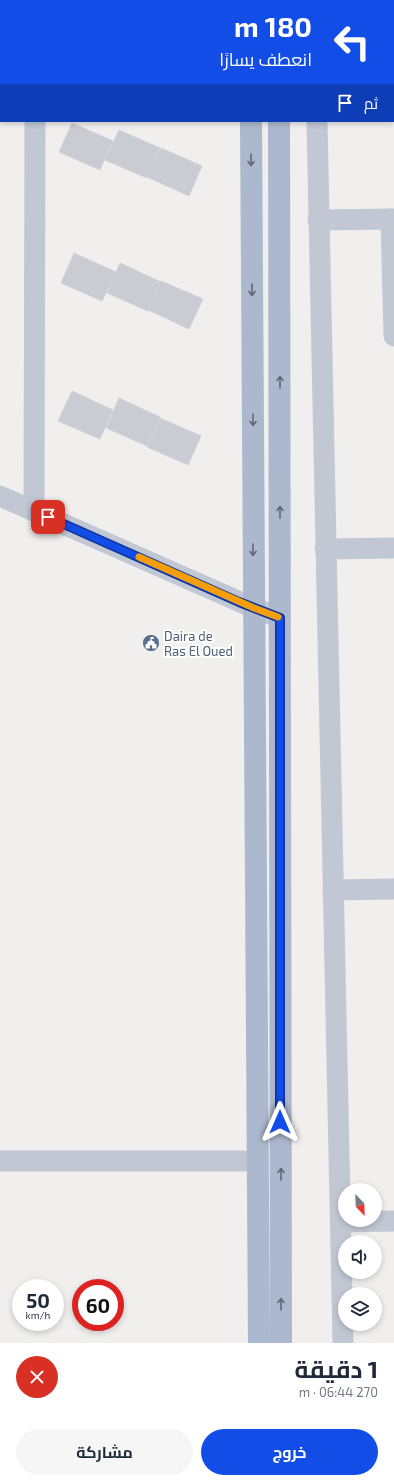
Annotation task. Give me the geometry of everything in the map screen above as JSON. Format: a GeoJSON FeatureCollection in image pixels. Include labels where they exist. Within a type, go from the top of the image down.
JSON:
{"type":"FeatureCollection","features":[{"type":"Feature","properties":{"kind":"main road"},"geometry":{"type":"LineString","coordinates":[[251,122],[259,1343]]}},
{"type":"Feature","properties":{"kind":"main road"},"geometry":{"type":"LineString","coordinates":[[279,122],[281,1343]]}},
{"type":"Feature","properties":{"kind":"street"},"geometry":{"type":"LineString","coordinates":[[34,122],[34,511]]}},
{"type":"Feature","properties":{"kind":"street"},"geometry":{"type":"LineString","coordinates":[[317,122],[340,1183]]}},
{"type":"Feature","properties":{"kind":"street"},"geometry":{"type":"LineString","coordinates":[[318,220],[392,219],[394,336]]}},
{"type":"Feature","properties":{"kind":"street"},"geometry":{"type":"LineString","coordinates":[[0,496],[254,608],[280,618]]}},
{"type":"Feature","properties":{"kind":"street"},"geometry":{"type":"LineString","coordinates":[[326,549],[394,548]]}},
{"type":"Feature","properties":{"kind":"street"},"geometry":{"type":"LineString","coordinates":[[333,890],[394,889]]}},
{"type":"Feature","properties":{"kind":"street"},"geometry":{"type":"LineString","coordinates":[[0,1161],[258,1161]]}},
{"type":"Feature","properties":{"kind":"street"},"geometry":{"type":"LineString","coordinates":[[382,1222],[394,1222]]}},
{"type":"Feature","properties":{"kind":"street"},"geometry":{"type":"LineString","coordinates":[[341,1227],[343,1343]]}},
{"type":"Feature","properties":{"kind":"building"},"geometry":{"type":"Polygon","coordinates":[[[72,123],[113,141],[100,170],[59,152],[72,123]]]}},
{"type":"Feature","properties":{"kind":"building"},"geometry":{"type":"Polygon","coordinates":[[[119,130],[160,148],[147,178],[105,160],[119,130]]]}},
{"type":"Feature","properties":{"kind":"building"},"geometry":{"type":"Polygon","coordinates":[[[161,148],[202,166],[189,196],[147,177],[161,148]]]}},
{"type":"Feature","properties":{"kind":"building"},"geometry":{"type":"Polygon","coordinates":[[[74,253],[116,272],[102,301],[61,283],[74,253]]]}},
{"type":"Feature","properties":{"kind":"building"},"geometry":{"type":"Polygon","coordinates":[[[120,263],[161,282],[148,311],[107,293],[120,263]]]}},
{"type":"Feature","properties":{"kind":"building"},"geometry":{"type":"Polygon","coordinates":[[[161,281],[203,299],[189,329],[148,310],[161,281]]]}},
{"type":"Feature","properties":{"kind":"building"},"geometry":{"type":"Polygon","coordinates":[[[72,391],[113,410],[100,439],[58,421],[72,391]]]}},
{"type":"Feature","properties":{"kind":"building"},"geometry":{"type":"Polygon","coordinates":[[[119,398],[160,417],[147,446],[106,428],[119,398]]]}},
{"type":"Feature","properties":{"kind":"building"},"geometry":{"type":"Polygon","coordinates":[[[160,418],[201,436],[188,465],[147,447],[160,418]]]}},
{"type":"Feature","properties":{"kind":"slow traffic"},"geometry":{"type":"LineString","coordinates":[[139,557],[254,608],[278,617]]}},
{"type":"Feature","properties":{"kind":"place","name":"Daira de Ras El Oued"},"geometry":{"type":"Point","coordinates":[151,643]}},
{"type":"Feature","properties":{"kind":"route"},"geometry":{"type":"LineString","coordinates":[[48,517],[239,602],[280,618],[280,1122]]}}]}
